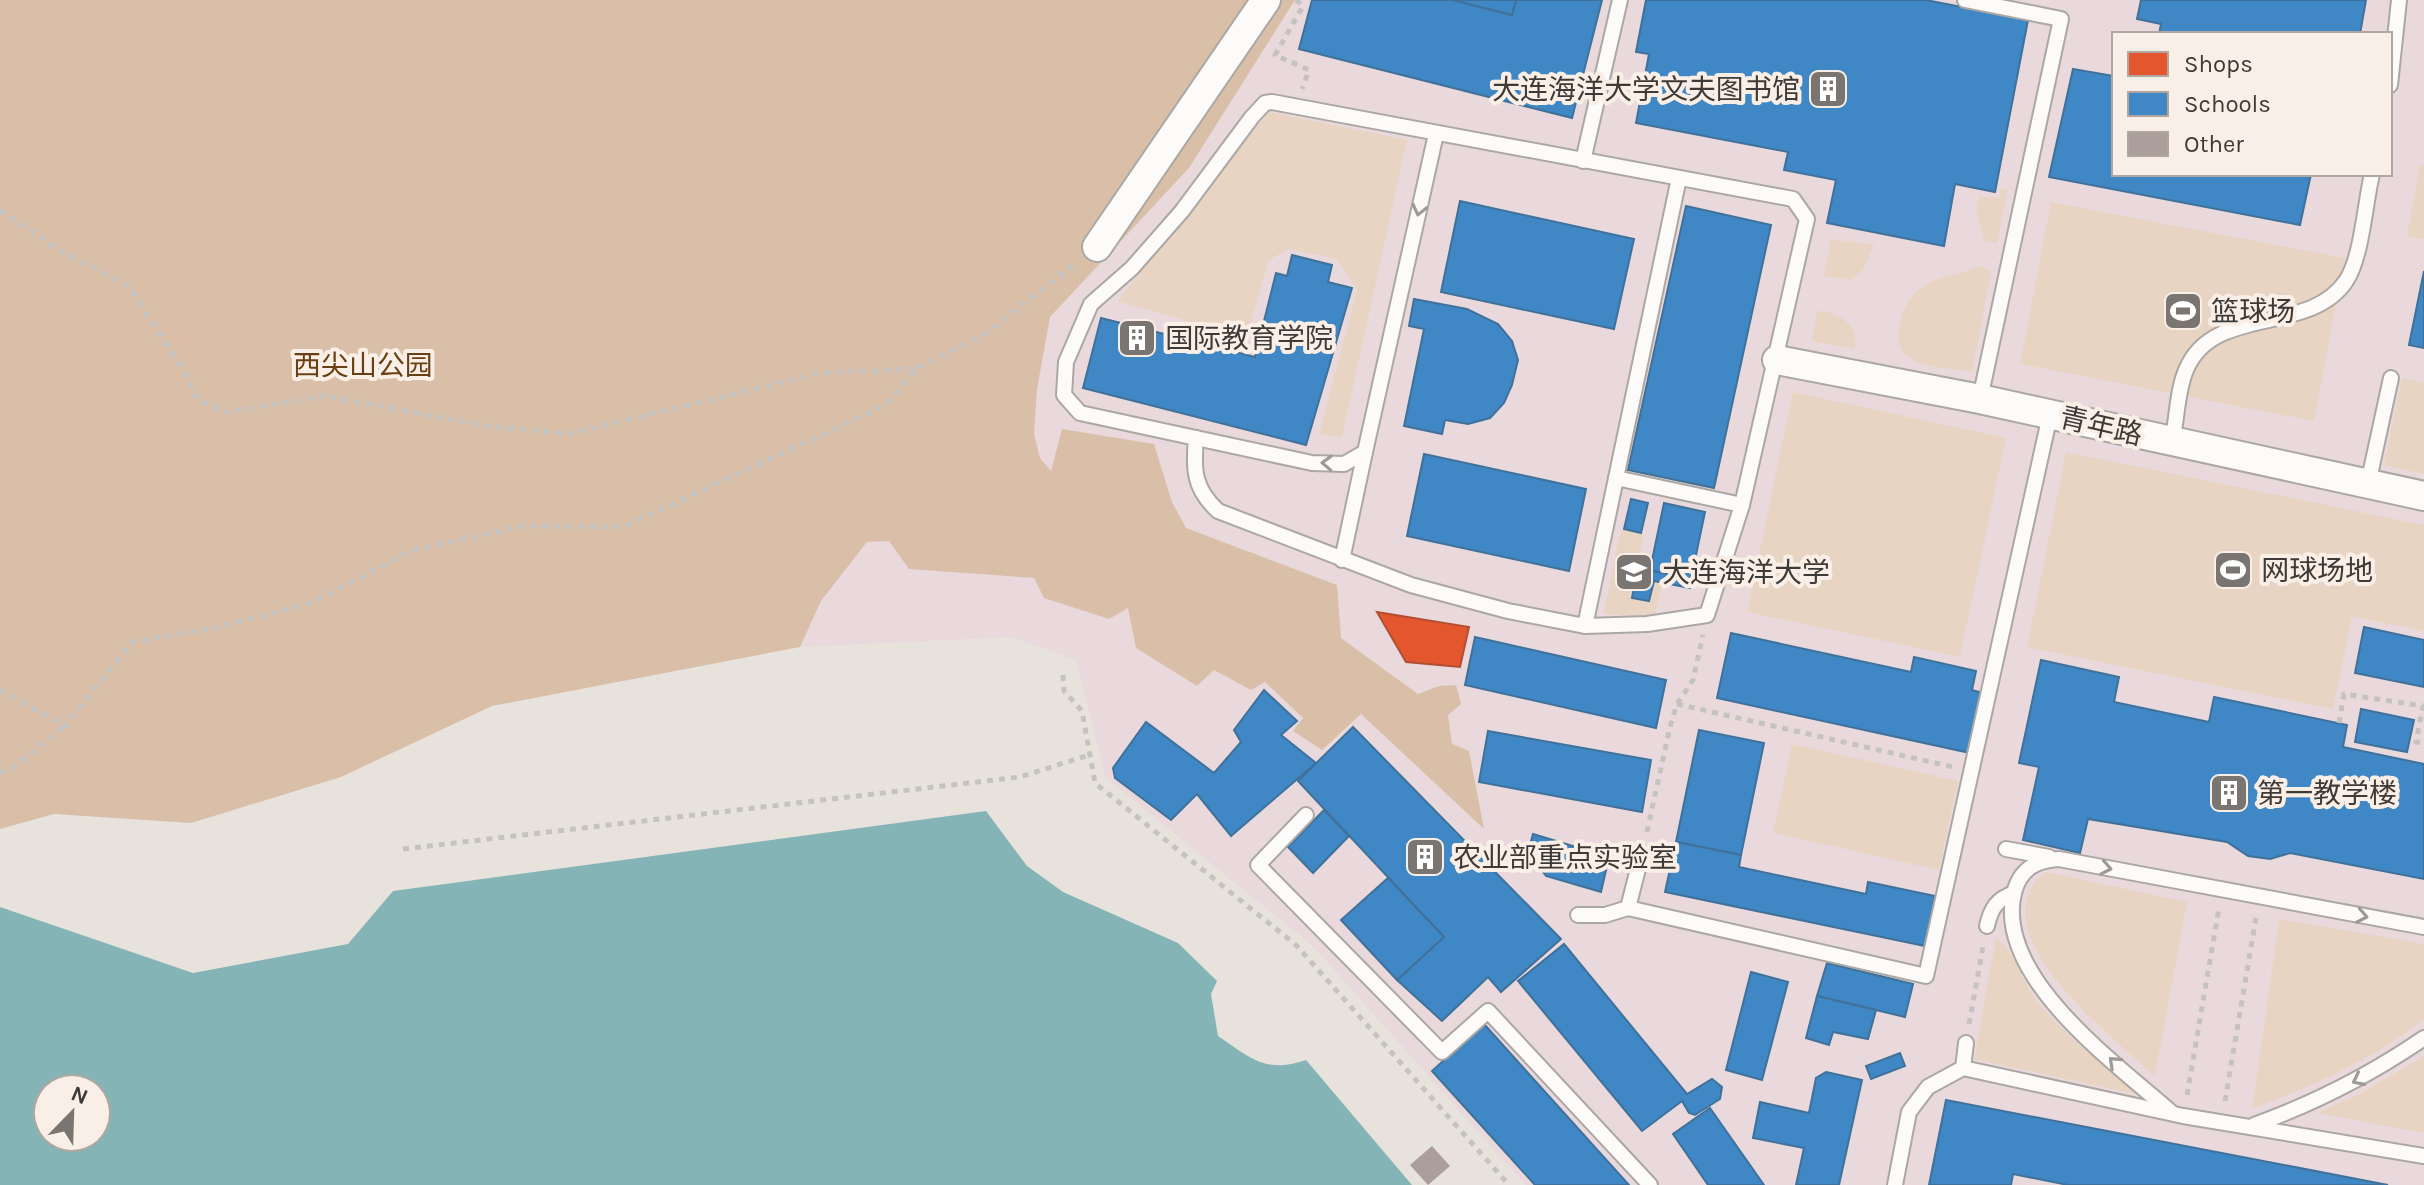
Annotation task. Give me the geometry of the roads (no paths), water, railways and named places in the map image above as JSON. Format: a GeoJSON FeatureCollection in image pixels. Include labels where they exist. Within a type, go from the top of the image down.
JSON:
{"type":"FeatureCollection","features":[{"type":"Feature","properties":{"kind":"street"},"geometry":{"type":"LineString","coordinates":[[1097,247],[1266,0]]}},
{"type":"Feature","properties":{"kind":"street","name":"青年路"},"geometry":{"type":"LineString","coordinates":[[1777,360],[1980,399],[2424,496]]}},
{"type":"Feature","properties":{"kind":"lane"},"geometry":{"type":"LineString","coordinates":[[1583,161],[1620,0]]}},
{"type":"Feature","properties":{"kind":"lane"},"geometry":{"type":"LineString","coordinates":[[1965,0],[2061,19],[1980,399]]}},
{"type":"Feature","properties":{"kind":"lane"},"geometry":{"type":"LineString","coordinates":[[2392,66],[2399,0]]}},
{"type":"Feature","properties":{"kind":"lane"},"geometry":{"type":"LineString","coordinates":[[1196,438],[1193,469],[1200,495],[1218,511],[1342,560],[1452,596],[1585,626],[1647,624],[1707,615],[1742,505],[1807,219],[1793,199],[1265,103],[1182,211],[1132,268],[1091,304],[1066,362],[1064,395],[1080,413],[1196,438],[1312,463],[1344,464],[1365,452]]}},
{"type":"Feature","properties":{"kind":"lane"},"geometry":{"type":"LineString","coordinates":[[1342,560],[1436,134]]}},
{"type":"Feature","properties":{"kind":"lane"},"geometry":{"type":"LineString","coordinates":[[2172,442],[2186,370],[2201,348],[2222,334],[2254,322],[2317,307],[2339,290],[2353,264],[2372,176]]}},
{"type":"Feature","properties":{"kind":"lane"},"geometry":{"type":"LineString","coordinates":[[1585,626],[1679,178]]}},
{"type":"Feature","properties":{"kind":"lane"},"geometry":{"type":"LineString","coordinates":[[2368,484],[2391,378]]}},
{"type":"Feature","properties":{"kind":"lane"},"geometry":{"type":"LineString","coordinates":[[1578,915],[1605,915],[1628,908],[1926,976],[2050,415]]}},
{"type":"Feature","properties":{"kind":"lane"},"geometry":{"type":"LineString","coordinates":[[1616,478],[1742,505]]}},
{"type":"Feature","properties":{"kind":"lane"},"geometry":{"type":"LineString","coordinates":[[1306,815],[1258,865],[1442,1052],[1488,1011],[1650,1185]]}},
{"type":"Feature","properties":{"kind":"lane"},"geometry":{"type":"LineString","coordinates":[[2006,849],[2424,927]]}},
{"type":"Feature","properties":{"kind":"lane"},"geometry":{"type":"LineString","coordinates":[[1628,908],[1642,853]]}},
{"type":"Feature","properties":{"kind":"lane"},"geometry":{"type":"LineString","coordinates":[[2059,859],[2031,865],[2020,877],[2014,893],[2013,932],[2024,960],[2051,999],[2178,1115]]}},
{"type":"Feature","properties":{"kind":"lane"},"geometry":{"type":"LineString","coordinates":[[1987,926],[1993,906],[2001,897],[2014,893]]}},
{"type":"Feature","properties":{"kind":"lane"},"geometry":{"type":"LineString","coordinates":[[2251,1127],[2305,1106],[2368,1075],[2424,1038]]}},
{"type":"Feature","properties":{"kind":"lane"},"geometry":{"type":"LineString","coordinates":[[1963,1068],[1966,1043]]}},
{"type":"Feature","properties":{"kind":"lane"},"geometry":{"type":"LineString","coordinates":[[1895,1185],[1909,1112],[1928,1087],[1963,1068],[2178,1115],[2424,1156]]}},
{"type":"Feature","properties":{"kind":"water"},"geometry":{"type":"Polygon","coordinates":[[[986,811],[1027,866],[1063,892],[1178,943],[1217,981],[1211,994],[1218,1036],[1259,1062],[1280,1065],[1306,1060],[1412,1185],[0,1185],[0,907],[193,973],[348,944],[393,891],[986,811]]]}},
{"type":"Feature","properties":{"kind":"place","name":"大连海洋大学文夫图书馆"},"geometry":{"type":"Point","coordinates":[1828,89]}},
{"type":"Feature","properties":{"kind":"place","name":"篮球场"},"geometry":{"type":"Point","coordinates":[2183,311]}},
{"type":"Feature","properties":{"kind":"place","name":"国际教育学院"},"geometry":{"type":"Point","coordinates":[1137,338]}},
{"type":"Feature","properties":{"kind":"place","name":"网球场地"},"geometry":{"type":"Point","coordinates":[2233,570]}},
{"type":"Feature","properties":{"kind":"place","name":"大连海洋大学"},"geometry":{"type":"Point","coordinates":[1634,572]}},
{"type":"Feature","properties":{"kind":"place","name":"第一教学楼"},"geometry":{"type":"Point","coordinates":[2229,793]}},
{"type":"Feature","properties":{"kind":"place","name":"农业部重点实验室"},"geometry":{"type":"Point","coordinates":[1425,857]}},
{"type":"Feature","properties":{"kind":"park label","name":"西尖山公园"},"geometry":{"type":"Point","coordinates":[363,365]}}]}
